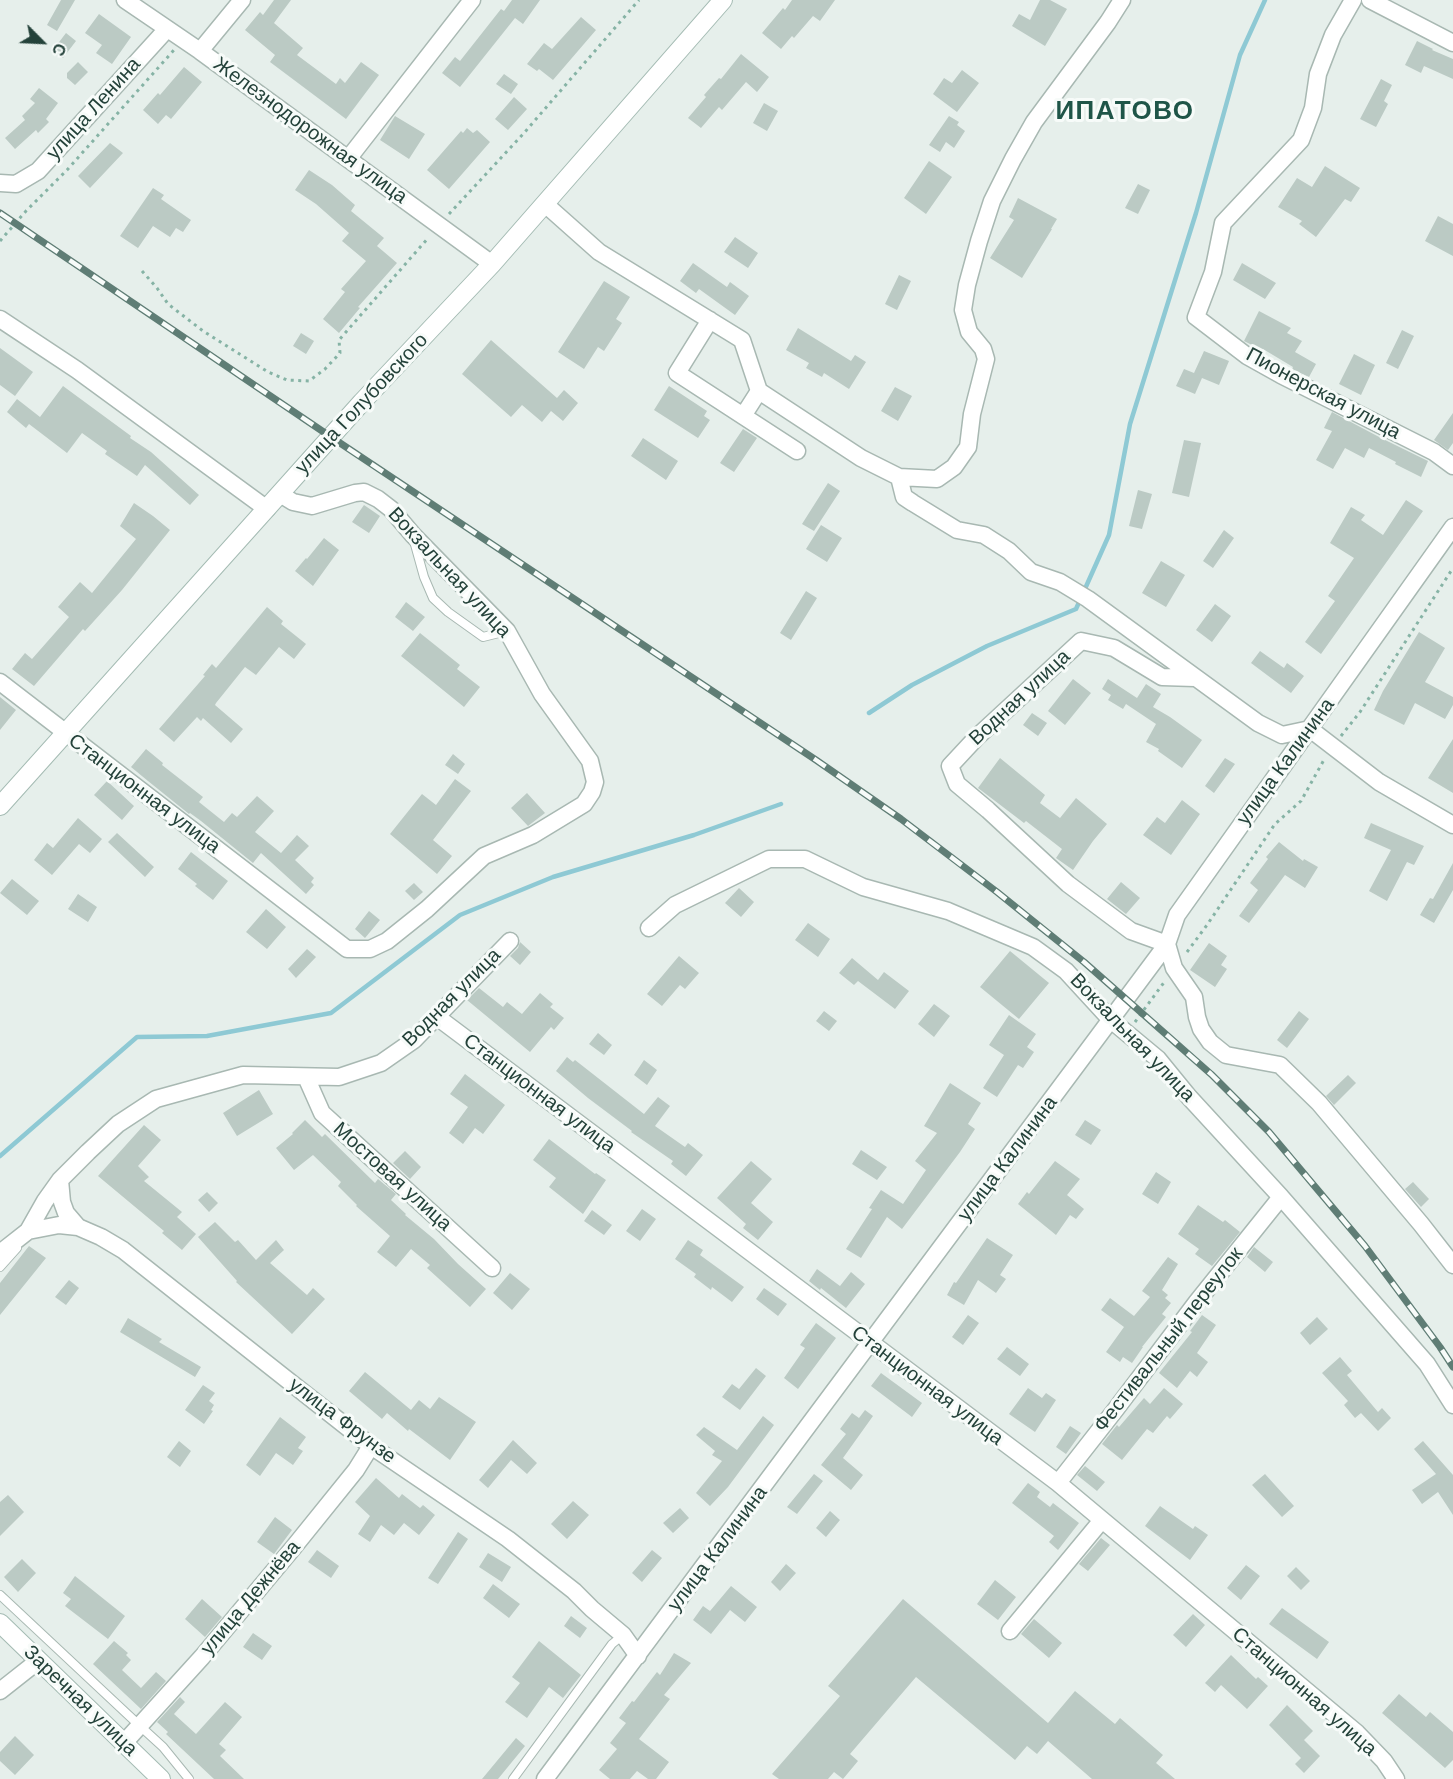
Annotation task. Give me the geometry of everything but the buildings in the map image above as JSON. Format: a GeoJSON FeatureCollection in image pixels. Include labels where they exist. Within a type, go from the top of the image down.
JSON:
{"type":"FeatureCollection","features":[{"type":"Feature","properties":{"kind":"street","name":"Железнодорожная улица"},"geometry":{"type":"LineString","coordinates":[[125,0],[200,51],[492,264]]}},
{"type":"Feature","properties":{"kind":"street"},"geometry":{"type":"LineString","coordinates":[[200,51],[242,0]]}},
{"type":"Feature","properties":{"kind":"street"},"geometry":{"type":"LineString","coordinates":[[348,159],[472,0]]}},
{"type":"Feature","properties":{"kind":"street","name":"улица Голубовского"},"geometry":{"type":"LineString","coordinates":[[0,806],[362,402],[492,264],[723,0]]}},
{"type":"Feature","properties":{"kind":"street"},"geometry":{"type":"LineString","coordinates":[[545,204],[599,252],[742,340],[759,391],[861,458],[899,477],[937,479],[954,467],[968,447],[972,414],[986,359],[983,349],[969,332],[963,310],[970,274],[992,201],[1034,122],[1122,0]]}},
{"type":"Feature","properties":{"kind":"street"},"geometry":{"type":"LineString","coordinates":[[1370,0],[1453,43]]}},
{"type":"Feature","properties":{"kind":"street","name":"Пионерская улица"},"geometry":{"type":"LineString","coordinates":[[1347,4],[1318,74],[1312,108],[1301,140],[1223,223],[1213,272],[1196,317],[1246,356],[1434,452],[1453,466]]}},
{"type":"Feature","properties":{"kind":"street","name":"улица Ленина"},"geometry":{"type":"LineString","coordinates":[[8,183],[38,171],[167,28]]}},
{"type":"Feature","properties":{"kind":"street"},"geometry":{"type":"LineString","coordinates":[[0,319],[77,370],[267,509]]}},
{"type":"Feature","properties":{"kind":"street"},"geometry":{"type":"LineString","coordinates":[[710,320],[677,373],[797,451]]}},
{"type":"Feature","properties":{"kind":"street"},"geometry":{"type":"LineString","coordinates":[[743,416],[759,391]]}},
{"type":"Feature","properties":{"kind":"street"},"geometry":{"type":"LineString","coordinates":[[899,477],[904,497],[957,530],[984,535],[1009,551],[1031,572],[1060,582],[1082,595],[1258,723],[1282,735],[1310,729],[1379,782],[1453,825]]}},
{"type":"Feature","properties":{"kind":"street","name":"Вокзальная улица"},"geometry":{"type":"LineString","coordinates":[[280,494],[293,502],[312,506],[364,492],[391,509],[413,535],[507,631],[542,694],[590,761],[595,782],[584,804],[534,835],[484,856],[427,909],[387,941],[370,949],[347,949]]}},
{"type":"Feature","properties":{"kind":"street","name":"улица Калинина"},"geometry":{"type":"LineString","coordinates":[[545,1779],[1167,944],[1177,915],[1453,527]]}},
{"type":"Feature","properties":{"kind":"street","name":"Водная улица"},"geometry":{"type":"LineString","coordinates":[[1167,944],[1131,931],[1068,884],[957,784],[950,766],[977,737],[1081,641],[1114,648],[1162,676],[1195,678]]}},
{"type":"Feature","properties":{"kind":"street","name":"Станционная улица"},"geometry":{"type":"LineString","coordinates":[[0,682],[347,949]]}},
{"type":"Feature","properties":{"kind":"street","name":"Вокзальная улица"},"geometry":{"type":"LineString","coordinates":[[649,928],[675,905],[769,859],[805,859],[863,887],[948,911],[1033,947],[1066,971],[1111,1020],[1158,1059],[1427,1364],[1453,1405]]}},
{"type":"Feature","properties":{"kind":"street","name":"Водная улица"},"geometry":{"type":"LineString","coordinates":[[0,1253],[34,1229],[45,1201],[60,1180],[118,1124],[156,1099],[243,1075],[339,1077],[381,1063],[414,1040],[510,941]]}},
{"type":"Feature","properties":{"kind":"street"},"geometry":{"type":"LineString","coordinates":[[1167,944],[1174,968],[1194,997],[1201,1029],[1210,1042],[1226,1055],[1280,1065],[1319,1103],[1453,1265]]}},
{"type":"Feature","properties":{"kind":"street","name":"Станционная улица"},"geometry":{"type":"LineString","coordinates":[[437,1017],[1058,1483],[1357,1733],[1384,1761],[1396,1779]]}},
{"type":"Feature","properties":{"kind":"street","name":"Мостовая улица"},"geometry":{"type":"LineString","coordinates":[[306,1077],[322,1113],[492,1268]]}},
{"type":"Feature","properties":{"kind":"street"},"geometry":{"type":"LineString","coordinates":[[60,1180],[62,1202],[66,1214],[78,1227]]}},
{"type":"Feature","properties":{"kind":"street","name":"Фестивальный переулок"},"geometry":{"type":"LineString","coordinates":[[1058,1483],[1281,1197]]}},
{"type":"Feature","properties":{"kind":"street","name":"улица Фрунзе"},"geometry":{"type":"LineString","coordinates":[[34,1229],[59,1225],[78,1227],[123,1250],[371,1446],[508,1539],[574,1591],[623,1635],[638,1656]]}},
{"type":"Feature","properties":{"kind":"street","name":"улица Дежнёва"},"geometry":{"type":"LineString","coordinates":[[123,1744],[202,1657],[293,1548],[356,1470],[371,1446]]}},
{"type":"Feature","properties":{"kind":"street"},"geometry":{"type":"LineString","coordinates":[[1010,1632],[1102,1520]]}},
{"type":"Feature","properties":{"kind":"street","name":"Заречная улица"},"geometry":{"type":"LineString","coordinates":[[0,1623],[123,1744],[152,1776]]}},
{"type":"Feature","properties":{"kind":"street"},"geometry":{"type":"LineString","coordinates":[[0,1691],[38,1661]]}},
{"type":"Feature","properties":{"kind":"lane"},"geometry":{"type":"LineString","coordinates":[[413,535],[424,577],[433,598],[448,612],[483,637],[507,631]]}},
{"type":"Feature","properties":{"kind":"lane"},"geometry":{"type":"LineString","coordinates":[[0,1267],[34,1229]]}},
{"type":"Feature","properties":{"kind":"lane"},"geometry":{"type":"LineString","coordinates":[[0,1595],[140,1726],[189,1779]]}},
{"type":"Feature","properties":{"kind":"lane"},"geometry":{"type":"LineString","coordinates":[[513,1779],[612,1644],[623,1635]]}},
{"type":"Feature","properties":{"kind":"path"},"geometry":{"type":"LineString","coordinates":[[142,271],[168,304],[203,331],[268,372],[287,380],[309,381],[325,369],[340,353],[339,340],[639,0]]}},
{"type":"Feature","properties":{"kind":"path"},"geometry":{"type":"LineString","coordinates":[[0,241],[183,40]]}},
{"type":"Feature","properties":{"kind":"path"},"geometry":{"type":"LineString","coordinates":[[1128,1033],[1207,925],[1275,825],[1301,801],[1332,746],[1360,712],[1453,568]]}},
{"type":"Feature","properties":{"kind":"waterway"},"geometry":{"type":"LineString","coordinates":[[869,713],[912,685],[987,646],[1076,609],[1109,535],[1130,424],[1196,213],[1240,55],[1265,0]]}},
{"type":"Feature","properties":{"kind":"waterway"},"geometry":{"type":"LineString","coordinates":[[0,1156],[137,1037],[207,1036],[331,1013],[460,915],[553,877],[694,835],[781,804]]}},
{"type":"Feature","properties":{"kind":"railway"},"geometry":{"type":"LineString","coordinates":[[0,213],[816,760],[901,819],[997,892],[1084,962],[1211,1074],[1269,1132],[1365,1246],[1453,1367]]}},
{"type":"Feature","properties":{"kind":"district","name":"ИПАТОВО"},"geometry":{"type":"Point","coordinates":[1125,112]}}]}
